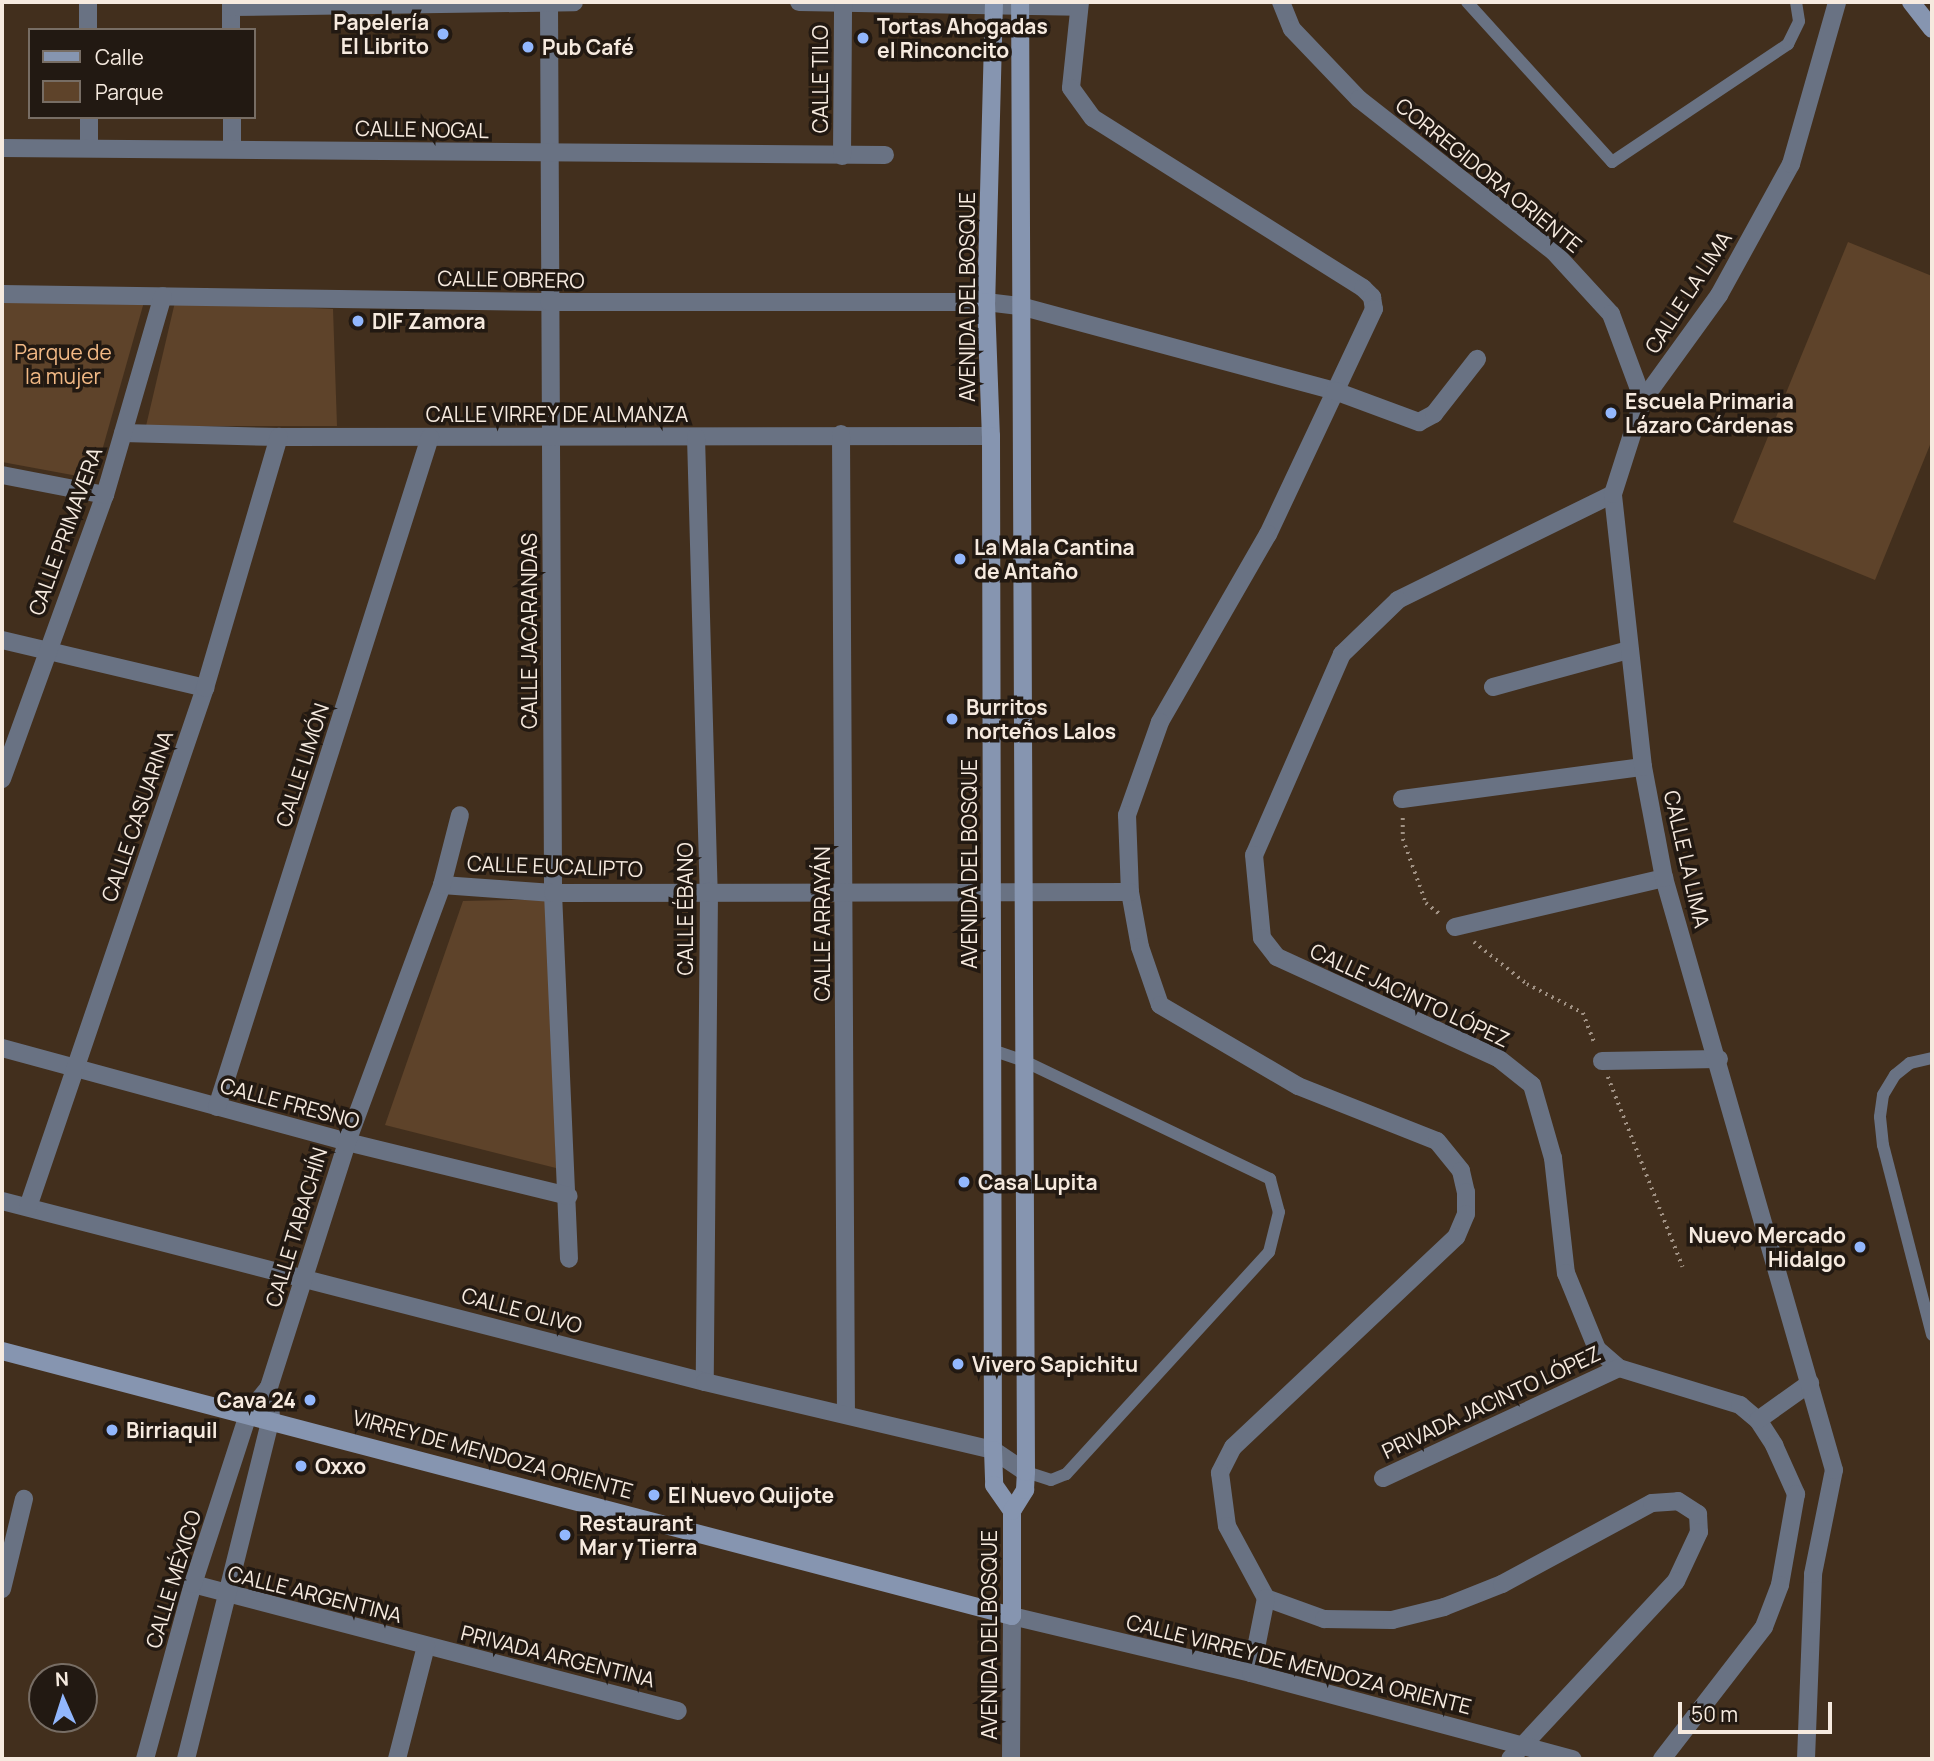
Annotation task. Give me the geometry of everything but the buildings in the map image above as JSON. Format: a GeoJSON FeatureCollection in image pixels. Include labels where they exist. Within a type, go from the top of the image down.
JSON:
{"type":"FeatureCollection","features":[{"type":"Feature","properties":{"kind":"street"},"geometry":{"type":"LineString","coordinates":[[88,2],[88,28]]}},
{"type":"Feature","properties":{"kind":"street","name":"CALLE JACARANDAS"},"geometry":{"type":"LineString","coordinates":[[549,2],[553,893],[569,1259]]}},
{"type":"Feature","properties":{"kind":"street"},"geometry":{"type":"LineString","coordinates":[[232,28],[231,5],[574,2]]}},
{"type":"Feature","properties":{"kind":"street"},"geometry":{"type":"LineString","coordinates":[[799,2],[1079,4],[1070,88],[1093,118],[1372,297],[1374,309],[1268,534],[1160,722],[1127,815],[1129,892],[1140,947],[1160,1005],[1298,1086],[1437,1141],[1461,1171],[1465,1192],[1466,1214],[1456,1237],[1286,1394],[1223,1461],[1220,1474],[1227,1526],[1266,1598],[1251,1673]]}},
{"type":"Feature","properties":{"kind":"street","name":"CALLE TILO"},"geometry":{"type":"LineString","coordinates":[[842,156],[843,2]]}},
{"type":"Feature","properties":{"kind":"street","name":"CORREGIDORA ORIENTE"},"geometry":{"type":"LineString","coordinates":[[1282,2],[1292,29],[1359,99],[1554,252],[1603,305],[1611,314],[1643,400]]}},
{"type":"Feature","properties":{"kind":"street","name":"CALLE LA LIMA"},"geometry":{"type":"LineString","coordinates":[[1806,1759],[1813,1574],[1834,1470],[1719,1059],[1664,878],[1643,767],[1628,650],[1613,494],[1643,400],[1719,295],[1791,164],[1837,2]]}},
{"type":"Feature","properties":{"kind":"street"},"geometry":{"type":"LineString","coordinates":[[1910,2],[1932,29]]}},
{"type":"Feature","properties":{"kind":"street","name":"AVENIDA DEL BOSQUE"},"geometry":{"type":"LineString","coordinates":[[994,3],[986,302],[991,436],[993,1450],[994,1485],[1012,1511]]}},
{"type":"Feature","properties":{"kind":"street","name":"AVENIDA DEL BOSQUE"},"geometry":{"type":"LineString","coordinates":[[1011,1759],[1012,1511],[1025,1490],[1026,1472],[1020,5]]}},
{"type":"Feature","properties":{"kind":"street"},"geometry":{"type":"LineString","coordinates":[[89,119],[89,147]]}},
{"type":"Feature","properties":{"kind":"street"},"geometry":{"type":"LineString","coordinates":[[232,119],[232,149]]}},
{"type":"Feature","properties":{"kind":"street","name":"CALLE NOGAL"},"geometry":{"type":"LineString","coordinates":[[2,148],[885,155]]}},
{"type":"Feature","properties":{"kind":"street","name":"CALLE OBRERO"},"geometry":{"type":"LineString","coordinates":[[2,294],[549,302],[986,302],[1020,306],[1335,391],[1419,422],[1434,414],[1477,359]]}},
{"type":"Feature","properties":{"kind":"street","name":"CALLE PRIMAVERA"},"geometry":{"type":"LineString","coordinates":[[2,779],[45,652],[105,495],[163,296]]}},
{"type":"Feature","properties":{"kind":"street","name":"CALLE VIRREY DE ALMANZA"},"geometry":{"type":"LineString","coordinates":[[123,433],[279,437],[550,438],[991,436]]}},
{"type":"Feature","properties":{"kind":"street","name":"CALLE ARRAYÁN"},"geometry":{"type":"LineString","coordinates":[[841,435],[846,1414]]}},
{"type":"Feature","properties":{"kind":"street","name":"CALLE CASUARINA"},"geometry":{"type":"LineString","coordinates":[[28,1207],[205,688],[279,437]]}},
{"type":"Feature","properties":{"kind":"street","name":"CALLE LIMÓN"},"geometry":{"type":"LineString","coordinates":[[217,1107],[430,437]]}},
{"type":"Feature","properties":{"kind":"street","name":"CALLE ÉBANO"},"geometry":{"type":"LineString","coordinates":[[696,437],[709,891],[705,1382]]}},
{"type":"Feature","properties":{"kind":"street"},"geometry":{"type":"LineString","coordinates":[[2,475],[105,495]]}},
{"type":"Feature","properties":{"kind":"street","name":"CALLE JACINTO LÓPEZ"},"geometry":{"type":"LineString","coordinates":[[1613,494],[1398,600],[1342,654],[1254,855],[1262,937],[1277,957],[1498,1058],[1532,1085],[1553,1158],[1566,1273],[1597,1349],[1619,1368],[1740,1405],[1758,1420]]}},
{"type":"Feature","properties":{"kind":"street"},"geometry":{"type":"LineString","coordinates":[[2,640],[205,688]]}},
{"type":"Feature","properties":{"kind":"street"},"geometry":{"type":"LineString","coordinates":[[1493,687],[1628,650]]}},
{"type":"Feature","properties":{"kind":"street"},"geometry":{"type":"LineString","coordinates":[[1402,799],[1643,767]]}},
{"type":"Feature","properties":{"kind":"street","name":"CALLE TABACHÍN"},"geometry":{"type":"LineString","coordinates":[[249,1412],[269,1387],[346,1142],[442,885],[460,815]]}},
{"type":"Feature","properties":{"kind":"street"},"geometry":{"type":"LineString","coordinates":[[1455,927],[1664,878]]}},
{"type":"Feature","properties":{"kind":"street","name":"CALLE EUCALIPTO"},"geometry":{"type":"LineString","coordinates":[[442,885],[553,893],[1129,892]]}},
{"type":"Feature","properties":{"kind":"street","name":"CALLE FRESNO"},"geometry":{"type":"LineString","coordinates":[[2,1048],[346,1142],[568,1196]]}},
{"type":"Feature","properties":{"kind":"street"},"geometry":{"type":"LineString","coordinates":[[1602,1061],[1719,1059]]}},
{"type":"Feature","properties":{"kind":"street","name":"CALLE OLIVO"},"geometry":{"type":"LineString","coordinates":[[2,1201],[305,1276],[705,1382],[993,1450],[1026,1472]]}},
{"type":"Feature","properties":{"kind":"street","name":"VIRREY DE MENDOZA ORIENTE"},"geometry":{"type":"LineString","coordinates":[[2,1351],[249,1412],[1012,1616]]}},
{"type":"Feature","properties":{"kind":"street","name":"PRIVADA JACINTO LÓPEZ"},"geometry":{"type":"LineString","coordinates":[[1383,1478],[1619,1368]]}},
{"type":"Feature","properties":{"kind":"street"},"geometry":{"type":"LineString","coordinates":[[1662,1759],[1764,1627],[1780,1585],[1796,1494],[1758,1420],[1810,1383]]}},
{"type":"Feature","properties":{"kind":"street","name":"CALLE TABACHÍN"},"geometry":{"type":"LineString","coordinates":[[269,1387],[271,1418]]}},
{"type":"Feature","properties":{"kind":"street","name":"CALLE MÉXICO"},"geometry":{"type":"LineString","coordinates":[[145,1759],[193,1584],[249,1412]]}},
{"type":"Feature","properties":{"kind":"street"},"geometry":{"type":"LineString","coordinates":[[186,1759],[271,1418]]}},
{"type":"Feature","properties":{"kind":"street"},"geometry":{"type":"LineString","coordinates":[[2,1589],[5,1564],[24,1500]]}},
{"type":"Feature","properties":{"kind":"street"},"geometry":{"type":"LineString","coordinates":[[1266,1598],[1324,1619],[1392,1620],[1444,1607],[1502,1584],[1652,1503],[1678,1501],[1689,1505],[1698,1514],[1699,1532],[1676,1581],[1634,1631],[1510,1759]]}},
{"type":"Feature","properties":{"kind":"street","name":"CALLE ARGENTINA"},"geometry":{"type":"LineString","coordinates":[[193,1584],[227,1596],[426,1646]]}},
{"type":"Feature","properties":{"kind":"street","name":"CALLE VIRREY DE MENDOZA ORIENTE"},"geometry":{"type":"LineString","coordinates":[[1012,1616],[1251,1673],[1573,1759]]}},
{"type":"Feature","properties":{"kind":"street"},"geometry":{"type":"LineString","coordinates":[[397,1759],[426,1646]]}},
{"type":"Feature","properties":{"kind":"street","name":"PRIVADA ARGENTINA"},"geometry":{"type":"LineString","coordinates":[[426,1646],[677,1710]]}},
{"type":"Feature","properties":{"kind":"lane"},"geometry":{"type":"LineString","coordinates":[[1467,2],[1612,162],[1788,44],[1799,21],[1796,2]]}},
{"type":"Feature","properties":{"kind":"lane"},"geometry":{"type":"LineString","coordinates":[[992,1050],[1024,1061],[1270,1179],[1279,1212],[1269,1252],[1066,1474],[1051,1480],[1026,1472]]}},
{"type":"Feature","properties":{"kind":"lane"},"geometry":{"type":"LineString","coordinates":[[1932,1058],[1910,1063],[1895,1075],[1884,1096],[1880,1116],[1883,1145],[1932,1335]]}},
{"type":"Feature","properties":{"kind":"path"},"geometry":{"type":"LineString","coordinates":[[1402,799],[1403,839],[1426,902],[1527,984],[1583,1013],[1683,1267]]}},
{"type":"Feature","properties":{"kind":"green space"},"geometry":{"type":"Polygon","coordinates":[[[1848,242],[1932,276],[1932,440],[1875,580],[1733,522],[1848,242]]]}},
{"type":"Feature","properties":{"kind":"green space","name":"Parque de la mujer"},"geometry":{"type":"Polygon","coordinates":[[[2,302],[144,302],[94,479],[2,462],[2,302]]]}},
{"type":"Feature","properties":{"kind":"green space"},"geometry":{"type":"Polygon","coordinates":[[[175,302],[333,309],[337,426],[146,426],[175,302]]]}},
{"type":"Feature","properties":{"kind":"green space"},"geometry":{"type":"Polygon","coordinates":[[[551,899],[556,1168],[385,1125],[463,901],[551,899]]]}},
{"type":"Feature","properties":{"kind":"place","name":"Papelería El Librito"},"geometry":{"type":"Point","coordinates":[443,34]}},
{"type":"Feature","properties":{"kind":"place","name":"Tortas Ahogadas el Rinconcito"},"geometry":{"type":"Point","coordinates":[863,38]}},
{"type":"Feature","properties":{"kind":"place","name":"Pub Café"},"geometry":{"type":"Point","coordinates":[528,47]}},
{"type":"Feature","properties":{"kind":"place","name":"DIF Zamora"},"geometry":{"type":"Point","coordinates":[358,321]}},
{"type":"Feature","properties":{"kind":"place","name":"Escuela Primaria Lázaro Cárdenas"},"geometry":{"type":"Point","coordinates":[1611,413]}},
{"type":"Feature","properties":{"kind":"place","name":"La Mala Cantina de Antaño"},"geometry":{"type":"Point","coordinates":[960,559]}},
{"type":"Feature","properties":{"kind":"place","name":"Burritos norteños Lalos"},"geometry":{"type":"Point","coordinates":[952,719]}},
{"type":"Feature","properties":{"kind":"place","name":"Casa Lupita"},"geometry":{"type":"Point","coordinates":[964,1182]}},
{"type":"Feature","properties":{"kind":"place","name":"Nuevo Mercado Hidalgo"},"geometry":{"type":"Point","coordinates":[1860,1247]}},
{"type":"Feature","properties":{"kind":"place","name":"Vivero Sapichitu"},"geometry":{"type":"Point","coordinates":[958,1364]}},
{"type":"Feature","properties":{"kind":"place","name":"Cava 24"},"geometry":{"type":"Point","coordinates":[310,1400]}},
{"type":"Feature","properties":{"kind":"place","name":"Birriaquil"},"geometry":{"type":"Point","coordinates":[112,1430]}},
{"type":"Feature","properties":{"kind":"place","name":"Oxxo"},"geometry":{"type":"Point","coordinates":[301,1466]}},
{"type":"Feature","properties":{"kind":"place","name":"El Nuevo Quijote"},"geometry":{"type":"Point","coordinates":[654,1495]}},
{"type":"Feature","properties":{"kind":"place","name":"Restaurant Mar y Tierra"},"geometry":{"type":"Point","coordinates":[565,1535]}}]}
